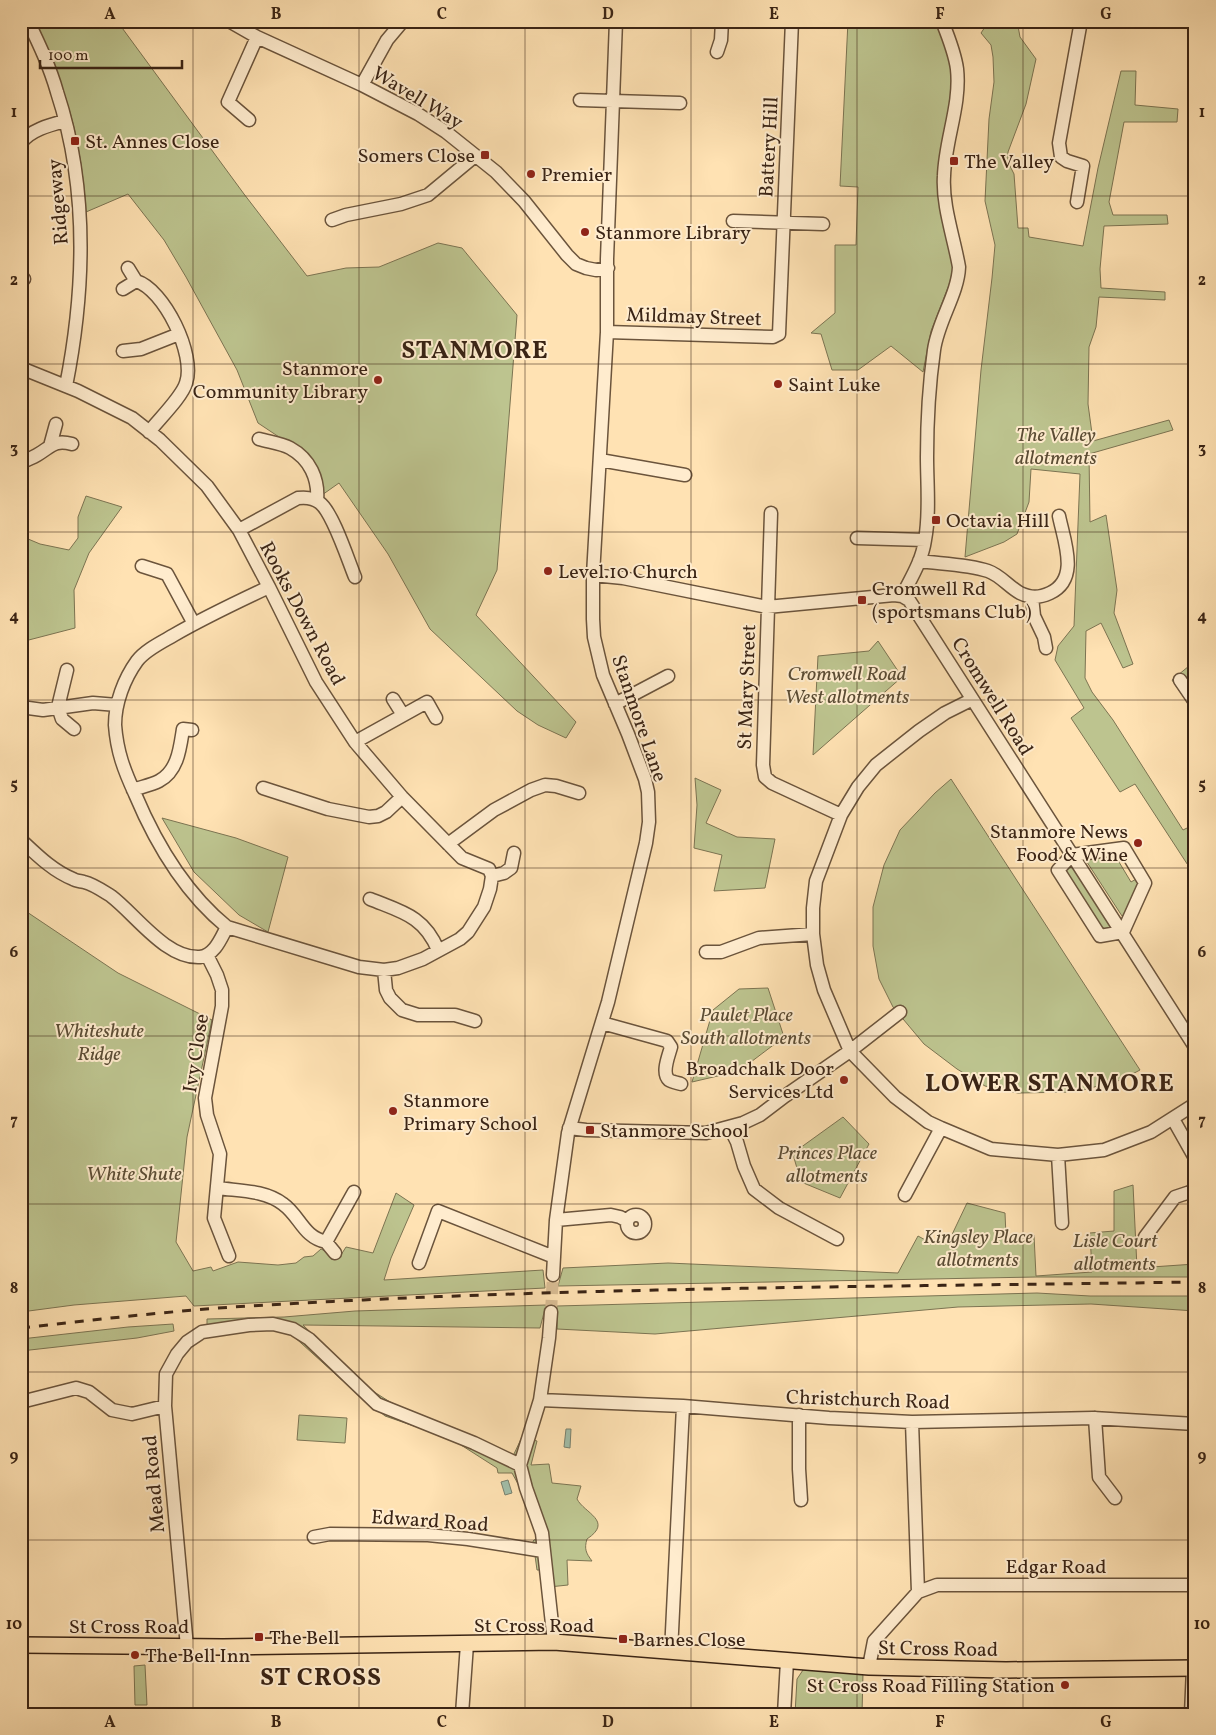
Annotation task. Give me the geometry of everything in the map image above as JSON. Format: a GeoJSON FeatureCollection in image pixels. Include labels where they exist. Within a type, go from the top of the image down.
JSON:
{"type":"FeatureCollection","features":[{"type":"Feature","properties":{"kind":"main road","name":"St Cross Road"},"geometry":{"type":"LineString","coordinates":[[21,1645],[187,1646],[554,1642],[868,1666],[1006,1670],[1194,1668]]}},
{"type":"Feature","properties":{"kind":"street","name":"Ridgeway"},"geometry":{"type":"LineString","coordinates":[[28,21],[49,67],[58,93],[76,180],[80,251],[79,298],[66,386]]}},
{"type":"Feature","properties":{"kind":"street","name":"Wavell Way"},"geometry":{"type":"LineString","coordinates":[[229,21],[257,37],[362,85],[418,114],[446,132],[496,172],[524,201],[566,256],[576,264],[586,268],[596,270],[608,268]]}},
{"type":"Feature","properties":{"kind":"street"},"geometry":{"type":"LineString","coordinates":[[362,85],[387,40],[402,21]]}},
{"type":"Feature","properties":{"kind":"street","name":"Stanmore Lane"},"geometry":{"type":"LineString","coordinates":[[553,1275],[556,1220],[569,1128],[602,1023],[646,843],[649,822],[648,792],[645,779],[603,675],[594,637],[593,619],[593,575],[607,332],[616,21]]}},
{"type":"Feature","properties":{"kind":"street"},"geometry":{"type":"LineString","coordinates":[[717,52],[721,40],[722,21]]}},
{"type":"Feature","properties":{"kind":"street","name":"Battery Hill"},"geometry":{"type":"LineString","coordinates":[[779,334],[792,21]]}},
{"type":"Feature","properties":{"kind":"street"},"geometry":{"type":"LineString","coordinates":[[593,575],[623,578],[767,607],[894,595],[902,596],[919,561],[925,540],[928,499],[927,448],[934,351],[941,322],[959,276],[959,267],[945,198],[944,176],[954,118],[957,69],[942,21]]}},
{"type":"Feature","properties":{"kind":"street"},"geometry":{"type":"LineString","coordinates":[[1077,202],[1083,166],[1067,162],[1061,157],[1058,143],[1081,21]]}},
{"type":"Feature","properties":{"kind":"street"},"geometry":{"type":"LineString","coordinates":[[249,120],[228,102],[257,37]]}},
{"type":"Feature","properties":{"kind":"street"},"geometry":{"type":"LineString","coordinates":[[580,100],[680,103]]}},
{"type":"Feature","properties":{"kind":"street"},"geometry":{"type":"LineString","coordinates":[[23,138],[65,121]]}},
{"type":"Feature","properties":{"kind":"street"},"geometry":{"type":"LineString","coordinates":[[332,220],[346,214],[401,204],[428,195],[475,156]]}},
{"type":"Feature","properties":{"kind":"street"},"geometry":{"type":"LineString","coordinates":[[733,221],[823,224]]}},
{"type":"Feature","properties":{"kind":"street"},"geometry":{"type":"LineString","coordinates":[[128,268],[136,281],[156,295],[175,324],[187,357],[186,384],[149,432]]}},
{"type":"Feature","properties":{"kind":"street"},"geometry":{"type":"LineString","coordinates":[[124,289],[136,281]]}},
{"type":"Feature","properties":{"kind":"street","name":"Mildmay Street"},"geometry":{"type":"LineString","coordinates":[[607,332],[773,337],[779,334]]}},
{"type":"Feature","properties":{"kind":"street"},"geometry":{"type":"LineString","coordinates":[[123,351],[141,349],[179,334]]}},
{"type":"Feature","properties":{"kind":"street","name":"Rooks Down Road"},"geometry":{"type":"LineString","coordinates":[[21,368],[113,407],[132,418],[207,486],[238,530],[269,587],[316,682],[356,742],[402,797],[462,858],[489,870],[492,876]]}},
{"type":"Feature","properties":{"kind":"street"},"geometry":{"type":"LineString","coordinates":[[50,446],[56,424]]}},
{"type":"Feature","properties":{"kind":"street"},"geometry":{"type":"LineString","coordinates":[[259,439],[290,448],[307,462],[318,488],[317,501]]}},
{"type":"Feature","properties":{"kind":"street"},"geometry":{"type":"LineString","coordinates":[[21,463],[62,441],[72,444]]}},
{"type":"Feature","properties":{"kind":"street"},"geometry":{"type":"LineString","coordinates":[[600,460],[684,475]]}},
{"type":"Feature","properties":{"kind":"street"},"geometry":{"type":"LineString","coordinates":[[238,530],[298,498],[304,497],[317,501],[322,504],[330,517],[341,558],[355,577]]}},
{"type":"Feature","properties":{"kind":"street","name":"St Mary Street"},"geometry":{"type":"LineString","coordinates":[[771,513],[763,765],[765,777],[772,783],[841,815]]}},
{"type":"Feature","properties":{"kind":"street"},"geometry":{"type":"LineString","coordinates":[[919,561],[991,572],[1014,589],[1032,597],[1046,595],[1060,587],[1068,572],[1059,516]]}},
{"type":"Feature","properties":{"kind":"street"},"geometry":{"type":"LineString","coordinates":[[857,538],[925,540]]}},
{"type":"Feature","properties":{"kind":"street"},"geometry":{"type":"LineString","coordinates":[[142,566],[167,574],[194,624]]}},
{"type":"Feature","properties":{"kind":"street"},"geometry":{"type":"LineString","coordinates":[[269,587],[158,643],[138,660],[126,681],[117,705],[115,723],[118,749],[123,768],[153,834],[168,860],[188,888],[210,913],[227,927],[359,967],[384,970],[411,964],[460,939],[475,923],[484,907],[492,876],[504,873],[510,868],[514,853]]}},
{"type":"Feature","properties":{"kind":"street","name":"Cromwell Road"},"geometry":{"type":"LineString","coordinates":[[902,596],[909,600],[914,607],[971,700],[1194,1043]]}},
{"type":"Feature","properties":{"kind":"street"},"geometry":{"type":"LineString","coordinates":[[1032,597],[1034,616],[1044,637],[1046,648]]}},
{"type":"Feature","properties":{"kind":"street"},"geometry":{"type":"LineString","coordinates":[[68,670],[58,707],[62,719],[74,729]]}},
{"type":"Feature","properties":{"kind":"street"},"geometry":{"type":"LineString","coordinates":[[615,704],[668,676]]}},
{"type":"Feature","properties":{"kind":"street"},"geometry":{"type":"LineString","coordinates":[[1180,680],[1195,702]]}},
{"type":"Feature","properties":{"kind":"street"},"geometry":{"type":"LineString","coordinates":[[394,699],[403,715]]}},
{"type":"Feature","properties":{"kind":"street"},"geometry":{"type":"LineString","coordinates":[[971,700],[919,731],[876,765],[858,787],[841,815],[816,881],[813,934],[817,965],[824,990],[850,1051],[895,1098],[928,1122],[992,1149],[1058,1155],[1104,1150],[1151,1132],[1195,1104]]}},
{"type":"Feature","properties":{"kind":"street"},"geometry":{"type":"LineString","coordinates":[[356,742],[427,702],[436,718]]}},
{"type":"Feature","properties":{"kind":"street"},"geometry":{"type":"LineString","coordinates":[[21,707],[43,710],[93,703],[117,705]]}},
{"type":"Feature","properties":{"kind":"street"},"geometry":{"type":"LineString","coordinates":[[133,790],[159,781],[169,774],[176,764],[184,729],[192,730]]}},
{"type":"Feature","properties":{"kind":"street"},"geometry":{"type":"LineString","coordinates":[[546,785],[549,772]]}},
{"type":"Feature","properties":{"kind":"street"},"geometry":{"type":"LineString","coordinates":[[448,844],[494,810],[531,790],[546,785],[579,793]]}},
{"type":"Feature","properties":{"kind":"street"},"geometry":{"type":"LineString","coordinates":[[263,788],[285,789],[328,809],[369,817],[378,816],[386,812],[402,797]]}},
{"type":"Feature","properties":{"kind":"street"},"geometry":{"type":"LineString","coordinates":[[21,840],[39,857],[64,875],[75,881],[85,882],[110,896],[158,940],[172,949],[199,957],[207,955],[216,948],[227,927]]}},
{"type":"Feature","properties":{"kind":"street"},"geometry":{"type":"LineString","coordinates":[[1124,848],[1145,883],[1123,932],[1100,936],[1058,870],[1072,855],[1124,848]]}},
{"type":"Feature","properties":{"kind":"street"},"geometry":{"type":"LineString","coordinates":[[370,898],[413,917],[425,926],[438,950]]}},
{"type":"Feature","properties":{"kind":"street"},"geometry":{"type":"LineString","coordinates":[[706,952],[721,952],[760,938],[813,934]]}},
{"type":"Feature","properties":{"kind":"street","name":"Ivy Close"},"geometry":{"type":"LineString","coordinates":[[207,955],[222,990],[222,1006],[205,1098],[206,1115],[220,1154],[214,1218],[229,1256]]}},
{"type":"Feature","properties":{"kind":"street"},"geometry":{"type":"LineString","coordinates":[[384,970],[386,990],[390,998],[402,1010],[418,1015],[455,1015],[474,1021]]}},
{"type":"Feature","properties":{"kind":"street"},"geometry":{"type":"LineString","coordinates":[[569,1128],[706,1133],[730,1128],[760,1115],[850,1051],[900,1012]]}},
{"type":"Feature","properties":{"kind":"street"},"geometry":{"type":"LineString","coordinates":[[602,1023],[667,1041],[671,1047],[666,1069],[667,1076],[669,1080],[681,1084]]}},
{"type":"Feature","properties":{"kind":"street"},"geometry":{"type":"LineString","coordinates":[[1173,1119],[1195,1158]]}},
{"type":"Feature","properties":{"kind":"street"},"geometry":{"type":"LineString","coordinates":[[730,1128],[754,1188],[779,1208],[837,1240]]}},
{"type":"Feature","properties":{"kind":"street"},"geometry":{"type":"LineString","coordinates":[[905,1196],[941,1128]]}},
{"type":"Feature","properties":{"kind":"street"},"geometry":{"type":"LineString","coordinates":[[1058,1155],[1062,1223]]}},
{"type":"Feature","properties":{"kind":"street"},"geometry":{"type":"LineString","coordinates":[[218,1188],[267,1195],[277,1200],[292,1213],[309,1234],[316,1240],[326,1242],[335,1253]]}},
{"type":"Feature","properties":{"kind":"street"},"geometry":{"type":"LineString","coordinates":[[1145,1237],[1175,1197],[1190,1192],[1195,1188]]}},
{"type":"Feature","properties":{"kind":"street"},"geometry":{"type":"LineString","coordinates":[[326,1242],[354,1192]]}},
{"type":"Feature","properties":{"kind":"street"},"geometry":{"type":"LineString","coordinates":[[419,1263],[438,1211],[554,1257]]}},
{"type":"Feature","properties":{"kind":"street"},"geometry":{"type":"LineString","coordinates":[[556,1220],[611,1215],[628,1221]]}},
{"type":"Feature","properties":{"kind":"street"},"geometry":{"type":"LineString","coordinates":[[551,1312],[540,1400],[520,1466],[542,1533],[554,1642]]}},
{"type":"Feature","properties":{"kind":"street","name":"Mead Road"},"geometry":{"type":"LineString","coordinates":[[187,1646],[165,1406],[166,1374],[177,1354],[187,1342],[202,1332],[249,1325],[273,1324],[293,1328],[309,1339],[377,1404],[474,1443],[520,1466]]}},
{"type":"Feature","properties":{"kind":"street"},"geometry":{"type":"LineString","coordinates":[[21,1402],[76,1388],[89,1392],[112,1410],[132,1414],[165,1406]]}},
{"type":"Feature","properties":{"kind":"street","name":"Christchurch Road"},"geometry":{"type":"LineString","coordinates":[[540,1400],[683,1406],[912,1422],[1095,1418],[1195,1424]]}},
{"type":"Feature","properties":{"kind":"street"},"geometry":{"type":"LineString","coordinates":[[671,1652],[683,1406]]}},
{"type":"Feature","properties":{"kind":"street"},"geometry":{"type":"LineString","coordinates":[[799,1415],[801,1500]]}},
{"type":"Feature","properties":{"kind":"street"},"geometry":{"type":"LineString","coordinates":[[1095,1418],[1099,1478],[1114,1498]]}},
{"type":"Feature","properties":{"kind":"street"},"geometry":{"type":"LineString","coordinates":[[868,1666],[874,1641],[918,1592],[912,1422]]}},
{"type":"Feature","properties":{"kind":"street","name":"Edward Road"},"geometry":{"type":"LineString","coordinates":[[314,1537],[330,1534],[428,1535],[468,1539],[543,1551]]}},
{"type":"Feature","properties":{"kind":"street","name":"Edgar Road"},"geometry":{"type":"LineString","coordinates":[[918,1592],[937,1585],[1195,1585]]}},
{"type":"Feature","properties":{"kind":"street"},"geometry":{"type":"LineString","coordinates":[[462,1714],[467,1644]]}},
{"type":"Feature","properties":{"kind":"street"},"geometry":{"type":"LineString","coordinates":[[784,1714],[788,1661]]}},
{"type":"Feature","properties":{"kind":"street"},"geometry":{"type":"LineString","coordinates":[[1191,1714],[1194,1668]]}},
{"type":"Feature","properties":{"kind":"green space"},"geometry":{"type":"Polygon","coordinates":[[[35,21],[117,21],[244,194],[307,276],[346,268],[379,267],[438,243],[462,248],[517,315],[497,570],[476,615],[576,722],[566,738],[538,725],[517,711],[430,629],[388,554],[339,483],[322,495],[285,441],[258,423],[237,370],[186,277],[164,240],[128,194],[86,212],[81,162],[66,98],[35,21]]]}},
{"type":"Feature","properties":{"kind":"green space"},"geometry":{"type":"Polygon","coordinates":[[[848,21],[937,21],[953,72],[948,129],[953,269],[949,285],[931,331],[923,372],[891,346],[858,370],[832,370],[821,334],[811,333],[835,313],[835,245],[856,245],[858,187],[840,186],[848,21]]]}},
{"type":"Feature","properties":{"kind":"green space","name":"The Valley allotments"},"geometry":{"type":"Polygon","coordinates":[[[989,21],[1004,21],[1018,26],[1020,37],[1036,59],[1026,104],[1008,152],[1008,162],[1014,174],[1018,228],[1028,228],[1029,237],[1083,246],[1098,168],[1121,71],[1136,71],[1135,105],[1178,109],[1177,122],[1124,122],[1109,202],[1113,215],[1167,215],[1168,224],[1104,226],[1100,269],[1101,288],[1165,292],[1165,300],[1099,297],[1096,327],[1089,347],[1088,404],[1093,441],[1169,420],[1173,430],[1089,454],[1090,522],[1106,515],[1117,590],[1114,613],[1133,664],[1123,668],[1101,623],[1086,631],[1085,678],[1092,692],[1113,720],[1183,830],[1195,824],[1195,876],[1135,784],[1120,792],[1071,718],[1084,708],[1055,660],[1058,646],[1074,626],[1080,474],[1031,469],[1029,502],[1017,534],[1004,542],[965,557],[981,370],[995,245],[985,201],[989,119],[994,82],[991,45],[981,33],[989,21]]]}},
{"type":"Feature","properties":{"kind":"green space"},"geometry":{"type":"Polygon","coordinates":[[[86,496],[122,507],[89,553],[74,590],[75,628],[21,642],[21,536],[40,544],[69,550],[78,538],[78,517],[86,496]]]}},
{"type":"Feature","properties":{"kind":"green space","name":"Cromwell Road West allotments"},"geometry":{"type":"Polygon","coordinates":[[[878,641],[902,677],[813,755],[818,656],[869,651],[878,641]]]}},
{"type":"Feature","properties":{"kind":"green space"},"geometry":{"type":"Polygon","coordinates":[[[1189,666],[1195,677],[1195,714],[1172,680],[1189,666]]]}},
{"type":"Feature","properties":{"kind":"green space"},"geometry":{"type":"Polygon","coordinates":[[[695,778],[721,790],[706,823],[737,837],[775,839],[765,888],[714,891],[722,855],[694,848],[697,805],[695,778]]]}},
{"type":"Feature","properties":{"kind":"green space"},"geometry":{"type":"Polygon","coordinates":[[[951,779],[1140,1070],[1121,1080],[1075,1092],[1018,1093],[985,1086],[957,1069],[924,1044],[893,1007],[879,979],[873,946],[873,907],[884,865],[900,830],[951,779]]]}},
{"type":"Feature","properties":{"kind":"green space"},"geometry":{"type":"Polygon","coordinates":[[[162,818],[236,838],[288,857],[268,932],[239,915],[194,872],[162,818]]]}},
{"type":"Feature","properties":{"kind":"green space"},"geometry":{"type":"Polygon","coordinates":[[[1117,852],[1125,858],[1119,862],[1131,882],[1138,878],[1139,883],[1126,915],[1122,916],[1083,856],[1117,852]]]}},
{"type":"Feature","properties":{"kind":"green space"},"geometry":{"type":"Polygon","coordinates":[[[1069,862],[1111,927],[1103,930],[1064,875],[1069,862]]]}},
{"type":"Feature","properties":{"kind":"green space"},"geometry":{"type":"Polygon","coordinates":[[[21,908],[118,973],[212,1020],[187,1137],[176,1242],[193,1271],[211,1267],[213,1271],[238,1262],[278,1265],[296,1263],[304,1257],[313,1256],[321,1249],[339,1258],[346,1247],[373,1253],[396,1193],[414,1205],[391,1258],[384,1280],[543,1270],[545,1288],[194,1306],[186,1296],[74,1305],[21,1312],[21,908]]]}},
{"type":"Feature","properties":{"kind":"green space","name":"Paulet Place South allotments"},"geometry":{"type":"Polygon","coordinates":[[[768,988],[784,1037],[739,1071],[692,1082],[713,1010],[739,989],[768,988]]]}},
{"type":"Feature","properties":{"kind":"green space","name":"Princes Place allotments"},"geometry":{"type":"Polygon","coordinates":[[[843,1117],[869,1144],[840,1198],[801,1182],[792,1151],[800,1148],[843,1117]]]}},
{"type":"Feature","properties":{"kind":"green space"},"geometry":{"type":"Polygon","coordinates":[[[1133,1185],[1137,1268],[1195,1264],[1195,1277],[1036,1277],[558,1286],[563,1268],[668,1263],[898,1273],[918,1236],[929,1242],[948,1243],[967,1203],[1005,1213],[1006,1236],[1034,1235],[1036,1276],[1092,1272],[1090,1233],[1114,1231],[1114,1191],[1133,1185]]]}},
{"type":"Feature","properties":{"kind":"green space"},"geometry":{"type":"Polygon","coordinates":[[[1037,1293],[1090,1296],[1195,1296],[1195,1311],[1091,1304],[958,1307],[655,1334],[557,1329],[557,1306],[1037,1293]]]}},
{"type":"Feature","properties":{"kind":"green space"},"geometry":{"type":"Polygon","coordinates":[[[546,1305],[540,1328],[303,1325],[368,1388],[416,1415],[414,1426],[385,1416],[291,1334],[273,1329],[221,1333],[207,1325],[207,1319],[284,1317],[355,1311],[546,1305]]]}},
{"type":"Feature","properties":{"kind":"green space"},"geometry":{"type":"Polygon","coordinates":[[[173,1324],[174,1331],[137,1338],[21,1351],[21,1339],[173,1324]]]}},
{"type":"Feature","properties":{"kind":"green space"},"geometry":{"type":"Polygon","coordinates":[[[299,1415],[347,1418],[345,1443],[297,1440],[299,1415]]]}},
{"type":"Feature","properties":{"kind":"green space"},"geometry":{"type":"Polygon","coordinates":[[[462,1436],[513,1456],[522,1437],[537,1441],[531,1465],[549,1464],[552,1483],[581,1486],[577,1499],[598,1522],[598,1527],[586,1542],[586,1551],[592,1561],[567,1560],[568,1585],[549,1587],[549,1570],[537,1570],[533,1541],[538,1537],[528,1502],[512,1473],[498,1473],[497,1468],[461,1445],[462,1436]]]}},
{"type":"Feature","properties":{"kind":"green space"},"geometry":{"type":"Polygon","coordinates":[[[145,1665],[147,1705],[135,1705],[134,1666],[145,1665]]]}},
{"type":"Feature","properties":{"kind":"green space"},"geometry":{"type":"Polygon","coordinates":[[[803,1670],[863,1673],[862,1714],[795,1714],[797,1679],[803,1670]]]}},
{"type":"Feature","properties":{"kind":"shaded area"},"geometry":{"type":"Polygon","coordinates":[[[566,1429],[571,1429],[570,1448],[564,1447],[566,1429]]]}},
{"type":"Feature","properties":{"kind":"shaded area"},"geometry":{"type":"Polygon","coordinates":[[[508,1480],[512,1493],[505,1495],[501,1482],[508,1480]]]}},
{"type":"Feature","properties":{"kind":"tunnel"},"geometry":{"type":"LineString","coordinates":[[551,1312],[553,1275]]}},
{"type":"Feature","properties":{"kind":"railway"},"geometry":{"type":"LineString","coordinates":[[21,1328],[233,1307],[473,1295],[714,1289],[1195,1282]]}},
{"type":"Feature","properties":{"kind":"place","name":"St. Annes Close"},"geometry":{"type":"Point","coordinates":[75,141]}},
{"type":"Feature","properties":{"kind":"place","name":"Somers Close"},"geometry":{"type":"Point","coordinates":[485,155]}},
{"type":"Feature","properties":{"kind":"place","name":"The Valley"},"geometry":{"type":"Point","coordinates":[954,161]}},
{"type":"Feature","properties":{"kind":"place","name":"Premier"},"geometry":{"type":"Point","coordinates":[531,174]}},
{"type":"Feature","properties":{"kind":"place","name":"Stanmore Library"},"geometry":{"type":"Point","coordinates":[585,232]}},
{"type":"Feature","properties":{"kind":"place","name":"Stanmore Community Library"},"geometry":{"type":"Point","coordinates":[378,380]}},
{"type":"Feature","properties":{"kind":"place","name":"Saint Luke"},"geometry":{"type":"Point","coordinates":[778,384]}},
{"type":"Feature","properties":{"kind":"place","name":"Octavia Hill"},"geometry":{"type":"Point","coordinates":[936,520]}},
{"type":"Feature","properties":{"kind":"place","name":"Level.10 Church"},"geometry":{"type":"Point","coordinates":[548,571]}},
{"type":"Feature","properties":{"kind":"place","name":"Cromwell Rd (sportsmans Club)"},"geometry":{"type":"Point","coordinates":[862,600]}},
{"type":"Feature","properties":{"kind":"place","name":"Stanmore News Food & Wine"},"geometry":{"type":"Point","coordinates":[1138,843]}},
{"type":"Feature","properties":{"kind":"place","name":"Broadchalk Door Services Ltd"},"geometry":{"type":"Point","coordinates":[844,1080]}},
{"type":"Feature","properties":{"kind":"place","name":"Stanmore Primary School"},"geometry":{"type":"Point","coordinates":[393,1111]}},
{"type":"Feature","properties":{"kind":"place","name":"Stanmore School"},"geometry":{"type":"Point","coordinates":[590,1130]}},
{"type":"Feature","properties":{"kind":"place","name":"The Bell"},"geometry":{"type":"Point","coordinates":[259,1637]}},
{"type":"Feature","properties":{"kind":"place","name":"Barnes Close"},"geometry":{"type":"Point","coordinates":[623,1639]}},
{"type":"Feature","properties":{"kind":"place","name":"The Bell Inn"},"geometry":{"type":"Point","coordinates":[135,1655]}},
{"type":"Feature","properties":{"kind":"place","name":"St Cross Road Filling Station"},"geometry":{"type":"Point","coordinates":[1065,1685]}},
{"type":"Feature","properties":{"kind":"district","name":"STANMORE"},"geometry":{"type":"Point","coordinates":[475,349]}},
{"type":"Feature","properties":{"kind":"district","name":"LOWER STANMORE"},"geometry":{"type":"Point","coordinates":[1050,1082]}},
{"type":"Feature","properties":{"kind":"district","name":"ST CROSS"},"geometry":{"type":"Point","coordinates":[321,1676]}},
{"type":"Feature","properties":{"kind":"park label","name":"Whiteshute Ridge"},"geometry":{"type":"Point","coordinates":[99,1042]}},
{"type":"Feature","properties":{"kind":"park label","name":"White Shute"},"geometry":{"type":"Point","coordinates":[134,1173]}},
{"type":"Feature","properties":{"kind":"park label","name":"Kingsley Place allotments"},"geometry":{"type":"Point","coordinates":[978,1248]}},
{"type":"Feature","properties":{"kind":"park label","name":"Lisle Court allotments"},"geometry":{"type":"Point","coordinates":[1115,1252]}}]}
